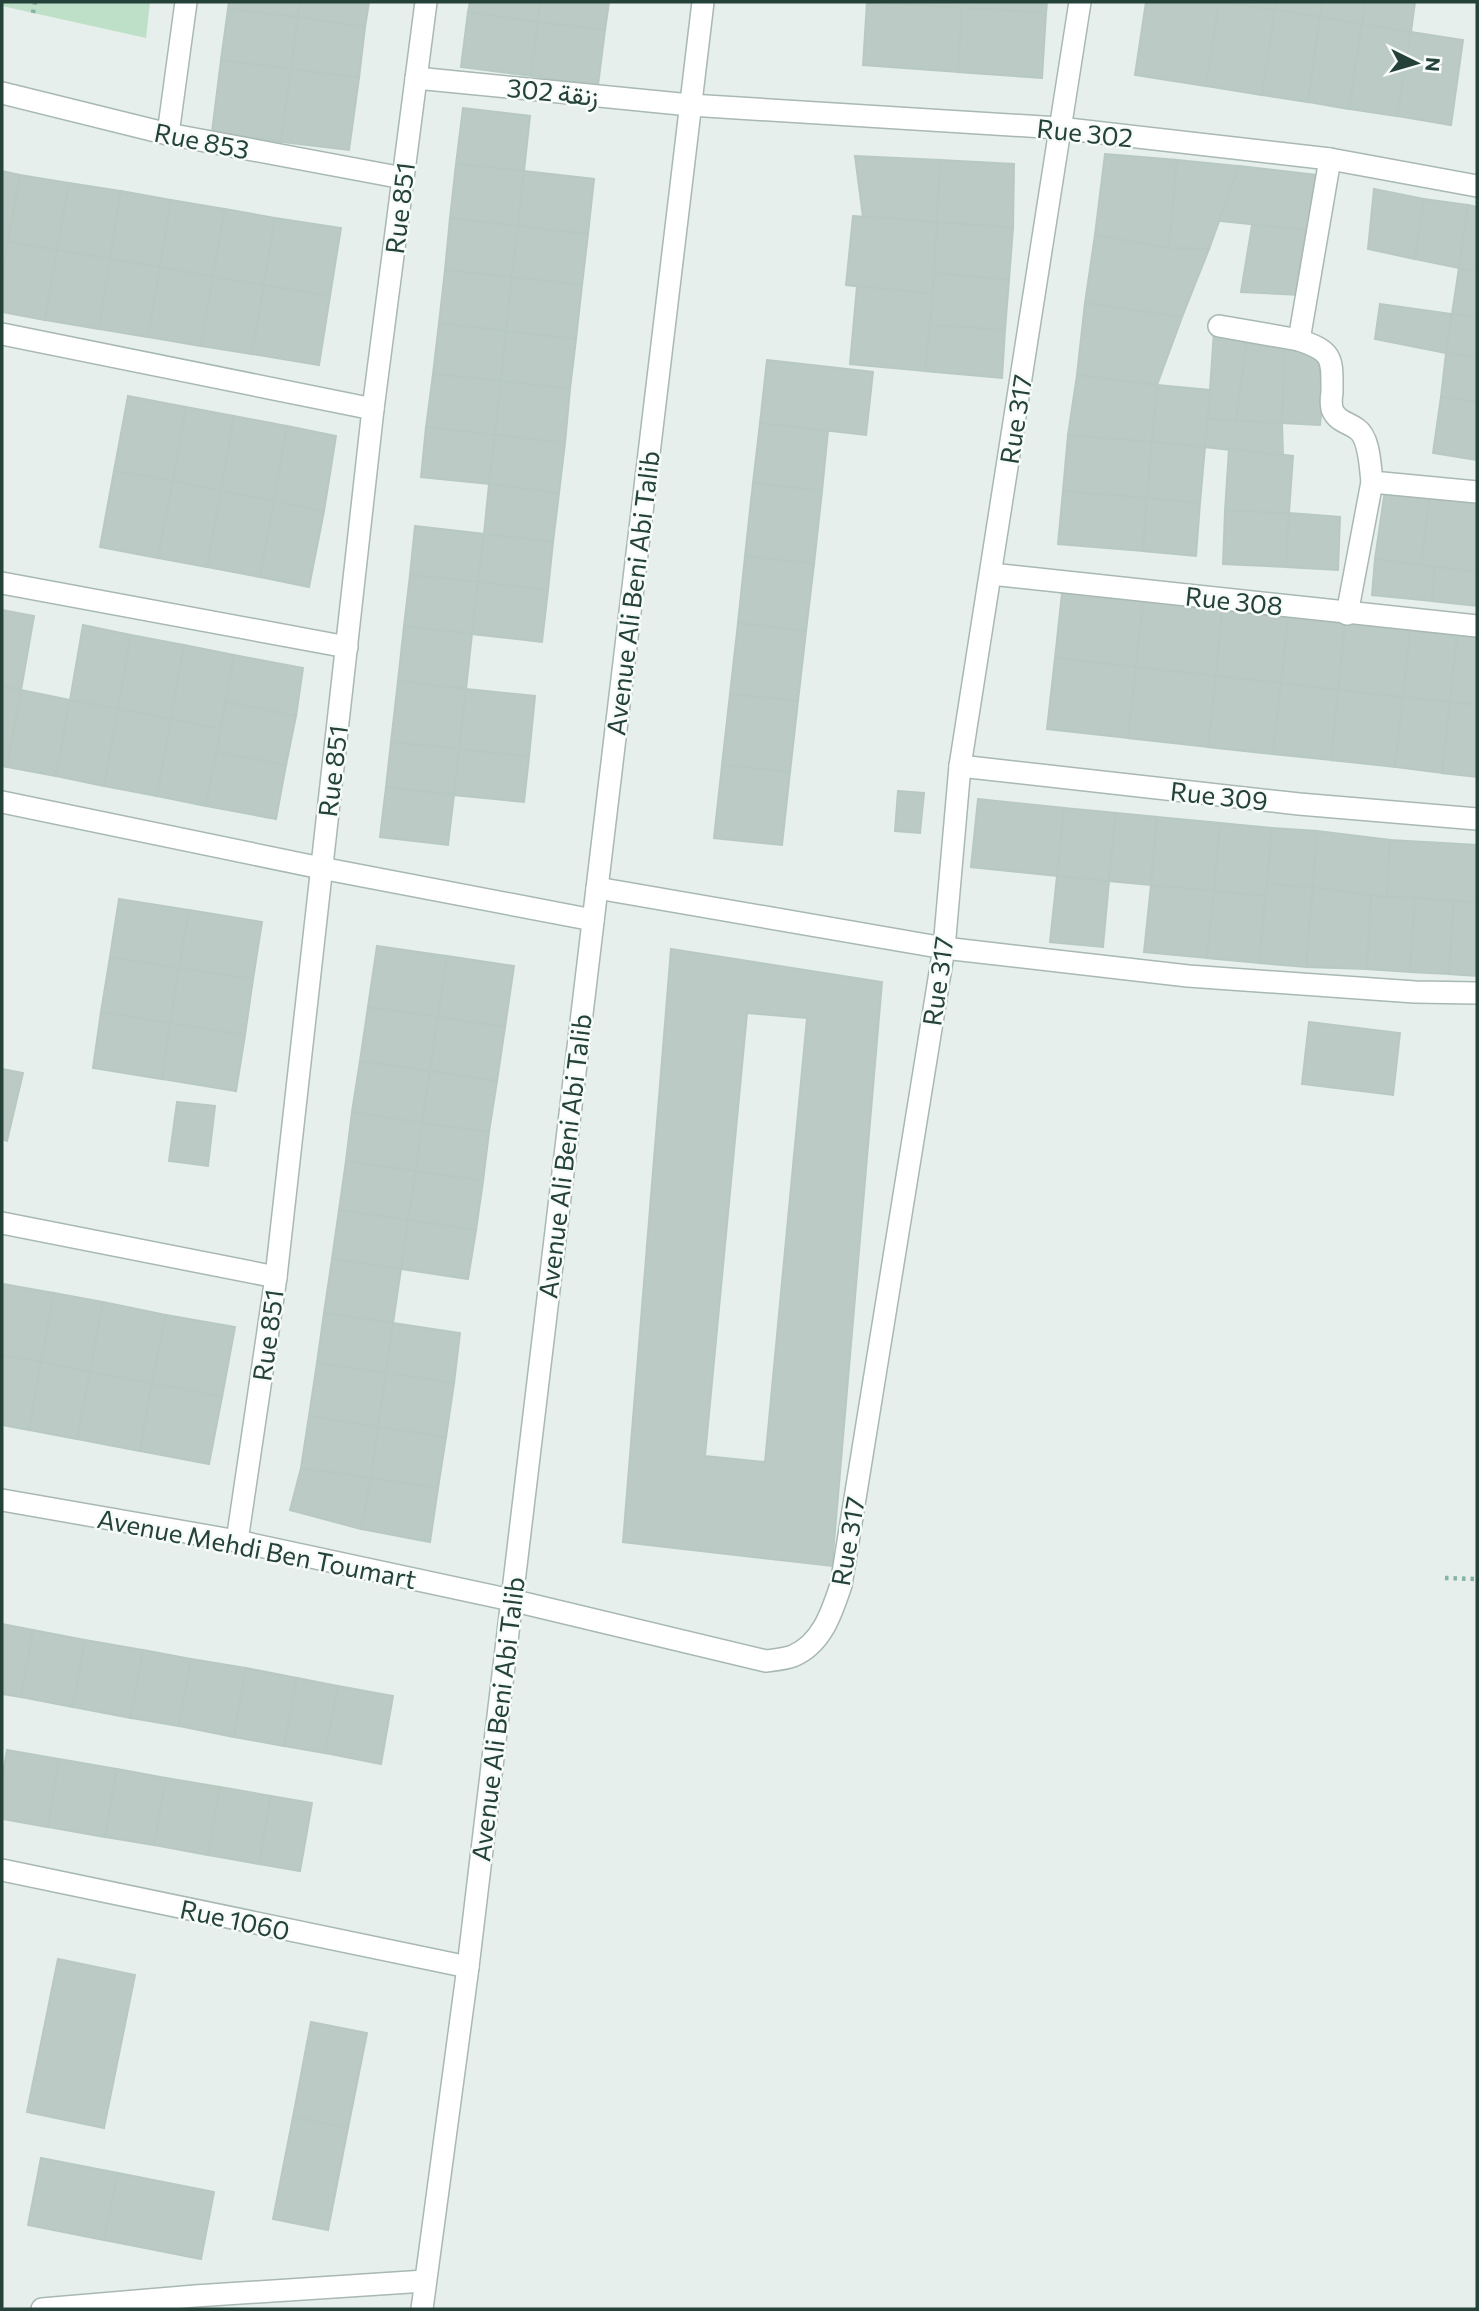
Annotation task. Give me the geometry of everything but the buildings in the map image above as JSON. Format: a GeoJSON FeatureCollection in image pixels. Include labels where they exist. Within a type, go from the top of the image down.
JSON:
{"type":"FeatureCollection","features":[{"type":"Feature","properties":{"kind":"street"},"geometry":{"type":"LineString","coordinates":[[167,134],[186,2]]}},
{"type":"Feature","properties":{"kind":"street","name":"Rue 851"},"geometry":{"type":"LineString","coordinates":[[237,1541],[276,1277],[373,409],[426,2]]}},
{"type":"Feature","properties":{"kind":"street","name":"Avenue Ali Beni Abi Talib"},"geometry":{"type":"LineString","coordinates":[[422,2309],[468,1967],[703,2]]}},
{"type":"Feature","properties":{"kind":"street","name":"Rue 317"},"geometry":{"type":"LineString","coordinates":[[511,1600],[766,1661],[793,1656],[812,1643],[829,1618],[841,1585],[944,948],[960,766],[1080,2]]}},
{"type":"Feature","properties":{"kind":"street","name":"زنقة 302"},"geometry":{"type":"LineString","coordinates":[[416,78],[690,105]]}},
{"type":"Feature","properties":{"kind":"street","name":"Rue 853"},"geometry":{"type":"LineString","coordinates":[[2,93],[167,134],[403,178]]}},
{"type":"Feature","properties":{"kind":"street","name":"Rue 302"},"geometry":{"type":"LineString","coordinates":[[690,105],[1059,128],[1330,159],[1477,186]]}},
{"type":"Feature","properties":{"kind":"street"},"geometry":{"type":"LineString","coordinates":[[1299,340],[1330,159]]}},
{"type":"Feature","properties":{"kind":"street"},"geometry":{"type":"LineString","coordinates":[[1219,327],[1299,340],[1327,352],[1332,361],[1331,407],[1344,424],[1358,429],[1364,437],[1372,482],[1347,614]]}},
{"type":"Feature","properties":{"kind":"street"},"geometry":{"type":"LineString","coordinates":[[2,334],[373,409]]}},
{"type":"Feature","properties":{"kind":"street"},"geometry":{"type":"LineString","coordinates":[[1372,482],[1477,492]]}},
{"type":"Feature","properties":{"kind":"street","name":"Rue 308"},"geometry":{"type":"LineString","coordinates":[[991,574],[1477,626]]}},
{"type":"Feature","properties":{"kind":"street"},"geometry":{"type":"LineString","coordinates":[[2,583],[347,648]]}},
{"type":"Feature","properties":{"kind":"street","name":"Rue 309"},"geometry":{"type":"LineString","coordinates":[[960,766],[1299,804],[1477,819]]}},
{"type":"Feature","properties":{"kind":"street"},"geometry":{"type":"LineString","coordinates":[[2,802],[321,868],[593,920]]}},
{"type":"Feature","properties":{"kind":"street"},"geometry":{"type":"LineString","coordinates":[[597,888],[944,948],[1188,976],[1415,992],[1477,993]]}},
{"type":"Feature","properties":{"kind":"street"},"geometry":{"type":"LineString","coordinates":[[2,1223],[276,1277]]}},
{"type":"Feature","properties":{"kind":"street","name":"Avenue Mehdi Ben Toumart"},"geometry":{"type":"LineString","coordinates":[[2,1500],[237,1541],[511,1600]]}},
{"type":"Feature","properties":{"kind":"street","name":"Rue 1060"},"geometry":{"type":"LineString","coordinates":[[2,1870],[468,1967]]}},
{"type":"Feature","properties":{"kind":"street"},"geometry":{"type":"LineString","coordinates":[[42,2309],[425,2281]]}},
{"type":"Feature","properties":{"kind":"path"},"geometry":{"type":"LineString","coordinates":[[33,13],[35,2]]}},
{"type":"Feature","properties":{"kind":"path"},"geometry":{"type":"LineString","coordinates":[[1445,1578],[1477,1579]]}},
{"type":"Feature","properties":{"kind":"green space"},"geometry":{"type":"Polygon","coordinates":[[[2,2],[150,2],[146,38],[2,6],[2,2]]]}}]}
